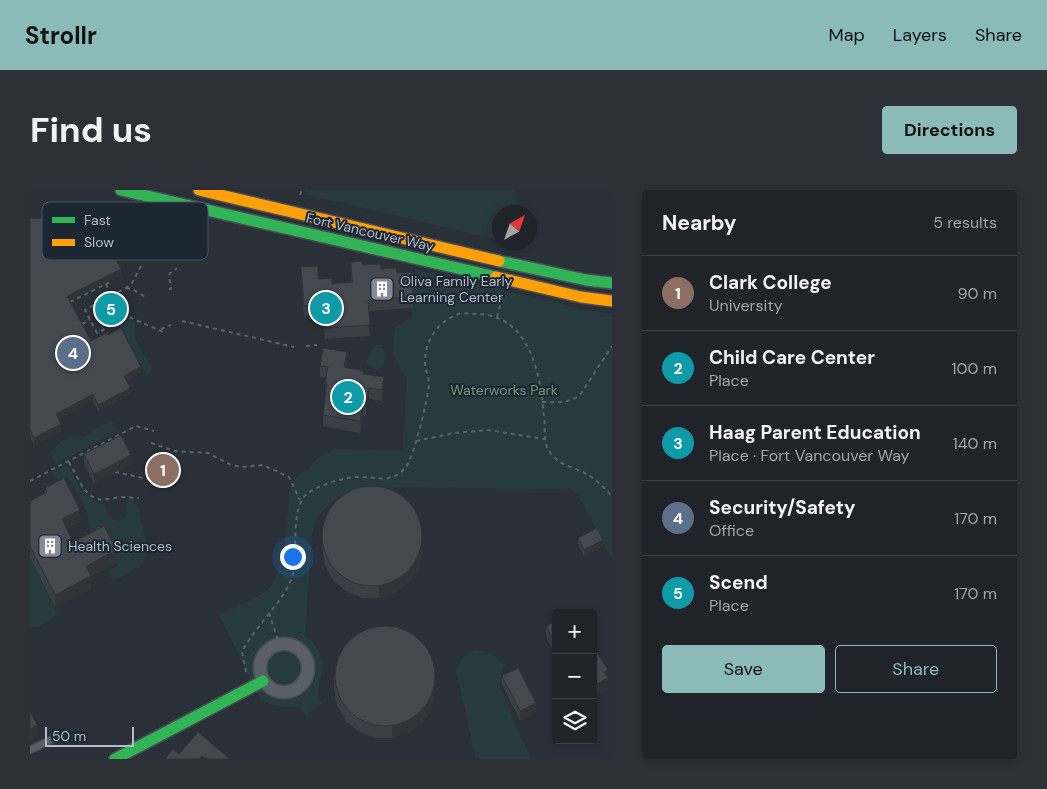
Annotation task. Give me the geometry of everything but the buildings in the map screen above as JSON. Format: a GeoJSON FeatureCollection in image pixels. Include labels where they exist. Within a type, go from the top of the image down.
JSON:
{"type":"FeatureCollection","features":[{"type":"Feature","properties":{"kind":"street","name":"Fort Vancouver Way"},"geometry":{"type":"LineString","coordinates":[[121,190],[173,202]]}},
{"type":"Feature","properties":{"kind":"street","name":"Fort Vancouver Way"},"geometry":{"type":"LineString","coordinates":[[199,190],[518,265],[586,280],[612,283]]}},
{"type":"Feature","properties":{"kind":"street","name":"Fort Vancouver Way"},"geometry":{"type":"LineString","coordinates":[[208,210],[581,297],[612,301]]}},
{"type":"Feature","properties":{"kind":"street"},"geometry":{"type":"LineString","coordinates":[[279,644],[295,646],[306,657],[309,665],[305,681],[300,687],[284,693],[269,687],[263,681],[260,674],[262,658],[272,647],[279,644]]}},
{"type":"Feature","properties":{"kind":"street"},"geometry":{"type":"LineString","coordinates":[[115,759],[137,754],[263,681]]}},
{"type":"Feature","properties":{"kind":"lane"},"geometry":{"type":"LineString","coordinates":[[30,750],[59,736]]}},
{"type":"Feature","properties":{"kind":"path"},"geometry":{"type":"LineString","coordinates":[[300,195],[302,190]]}},
{"type":"Feature","properties":{"kind":"path"},"geometry":{"type":"LineString","coordinates":[[141,266],[132,283],[126,288],[85,310],[97,333],[129,317],[163,332]]}},
{"type":"Feature","properties":{"kind":"path"},"geometry":{"type":"LineString","coordinates":[[169,290],[171,289],[170,272],[177,268]]}},
{"type":"Feature","properties":{"kind":"path"},"geometry":{"type":"LineString","coordinates":[[70,301],[106,283],[111,296]]}},
{"type":"Feature","properties":{"kind":"path"},"geometry":{"type":"LineString","coordinates":[[126,288],[132,289],[144,296],[148,295]]}},
{"type":"Feature","properties":{"kind":"path"},"geometry":{"type":"LineString","coordinates":[[497,317],[505,289]]}},
{"type":"Feature","properties":{"kind":"path"},"geometry":{"type":"LineString","coordinates":[[300,500],[308,492],[346,478],[385,479],[398,473],[406,466],[412,456],[427,401],[429,376],[425,364],[426,350],[430,338],[438,326],[458,314],[486,314],[497,317],[512,325],[526,343],[536,369],[545,418],[544,439],[551,454],[564,464],[590,476],[612,496]]}},
{"type":"Feature","properties":{"kind":"path"},"geometry":{"type":"LineString","coordinates":[[78,317],[80,325],[90,320]]}},
{"type":"Feature","properties":{"kind":"path"},"geometry":{"type":"LineString","coordinates":[[182,321],[294,347]]}},
{"type":"Feature","properties":{"kind":"path"},"geometry":{"type":"LineString","coordinates":[[161,329],[171,325]]}},
{"type":"Feature","properties":{"kind":"path"},"geometry":{"type":"LineString","coordinates":[[306,346],[317,345]]}},
{"type":"Feature","properties":{"kind":"path"},"geometry":{"type":"LineString","coordinates":[[542,402],[566,402],[580,395],[612,346]]}},
{"type":"Feature","properties":{"kind":"path"},"geometry":{"type":"LineString","coordinates":[[30,481],[136,426],[154,431]]}},
{"type":"Feature","properties":{"kind":"path"},"geometry":{"type":"LineString","coordinates":[[415,441],[454,433],[488,430],[544,439]]}},
{"type":"Feature","properties":{"kind":"path"},"geometry":{"type":"LineString","coordinates":[[151,443],[175,451],[208,452],[231,465],[242,467],[263,465],[290,477],[300,500],[294,571],[287,588],[242,652],[247,673],[242,676]]}},
{"type":"Feature","properties":{"kind":"path"},"geometry":{"type":"LineString","coordinates":[[69,461],[83,488],[91,496],[101,500],[121,497],[139,498]]}},
{"type":"Feature","properties":{"kind":"path"},"geometry":{"type":"LineString","coordinates":[[115,472],[157,481]]}},
{"type":"Feature","properties":{"kind":"path"},"geometry":{"type":"LineString","coordinates":[[269,613],[279,644]]}},
{"type":"Feature","properties":{"kind":"green space"},"geometry":{"type":"Polygon","coordinates":[[[305,190],[514,190],[518,205],[492,205],[492,238],[304,194],[305,190]]]}},
{"type":"Feature","properties":{"kind":"green space","name":"Waterworks Park"},"geometry":{"type":"Polygon","coordinates":[[[415,269],[430,273],[433,271],[443,276],[590,311],[612,313],[612,559],[577,494],[569,489],[369,487],[348,492],[338,497],[320,513],[312,534],[305,635],[321,656],[323,665],[318,688],[322,704],[306,715],[298,707],[281,707],[261,701],[219,615],[258,596],[267,590],[273,582],[278,571],[285,543],[290,489],[294,478],[308,469],[317,458],[334,449],[402,450],[407,380],[393,353],[395,327],[412,317],[415,269]]]}},
{"type":"Feature","properties":{"kind":"green space"},"geometry":{"type":"Polygon","coordinates":[[[128,320],[135,323],[135,339],[153,371],[146,375],[119,325],[128,320]]]}},
{"type":"Feature","properties":{"kind":"green space"},"geometry":{"type":"Polygon","coordinates":[[[373,345],[381,345],[385,356],[383,367],[376,370],[366,364],[373,345]]]}},
{"type":"Feature","properties":{"kind":"green space"},"geometry":{"type":"Polygon","coordinates":[[[112,421],[118,431],[55,465],[50,453],[62,441],[72,436],[84,436],[112,421]]]}},
{"type":"Feature","properties":{"kind":"green space"},"geometry":{"type":"Polygon","coordinates":[[[68,465],[81,490],[90,498],[103,504],[111,519],[120,521],[125,517],[126,499],[131,499],[137,504],[146,540],[146,552],[138,568],[113,581],[108,570],[118,565],[105,538],[90,530],[87,513],[71,481],[67,478],[57,479],[53,473],[68,465]]]}},
{"type":"Feature","properties":{"kind":"green space"},"geometry":{"type":"Polygon","coordinates":[[[30,558],[57,613],[56,617],[37,627],[30,627],[30,558]]]}},
{"type":"Feature","properties":{"kind":"green space"},"geometry":{"type":"Polygon","coordinates":[[[474,650],[490,653],[504,664],[499,685],[531,759],[476,759],[456,670],[463,658],[474,650]]]}},
{"type":"Feature","properties":{"kind":"traffic: fast"},"geometry":{"type":"LineString","coordinates":[[121,190],[173,202]]}},
{"type":"Feature","properties":{"kind":"traffic: fast"},"geometry":{"type":"LineString","coordinates":[[208,210],[496,277]]}},
{"type":"Feature","properties":{"kind":"traffic: fast"},"geometry":{"type":"LineString","coordinates":[[499,261],[586,280],[612,283]]}},
{"type":"Feature","properties":{"kind":"traffic: fast"},"geometry":{"type":"LineString","coordinates":[[115,759],[263,681]]}},
{"type":"Feature","properties":{"kind":"traffic: slow"},"geometry":{"type":"LineString","coordinates":[[199,190],[499,261]]}},
{"type":"Feature","properties":{"kind":"traffic: slow"},"geometry":{"type":"LineString","coordinates":[[496,277],[581,297],[612,301]]}},
{"type":"Feature","properties":{"kind":"place","name":"Oliva Family Early Learning Center"},"geometry":{"type":"Point","coordinates":[382,289]}},
{"type":"Feature","properties":{"kind":"place","name":"Haag Parent Education"},"geometry":{"type":"Point","coordinates":[326,308]}},
{"type":"Feature","properties":{"kind":"place","name":"Scend"},"geometry":{"type":"Point","coordinates":[111,309]}},
{"type":"Feature","properties":{"kind":"place","name":"Security/Safety"},"geometry":{"type":"Point","coordinates":[73,353]}},
{"type":"Feature","properties":{"kind":"place","name":"Child Care Center"},"geometry":{"type":"Point","coordinates":[348,397]}},
{"type":"Feature","properties":{"kind":"place","name":"Clark College"},"geometry":{"type":"Point","coordinates":[163,470]}},
{"type":"Feature","properties":{"kind":"place","name":"Health Sciences"},"geometry":{"type":"Point","coordinates":[50,546]}}]}
